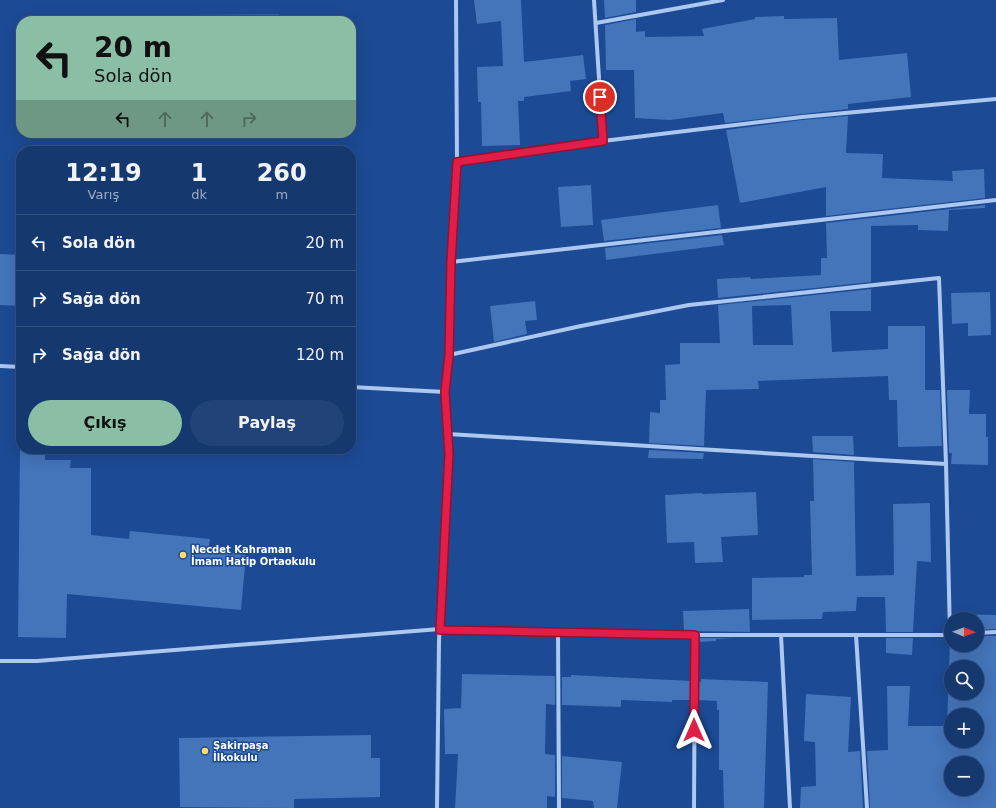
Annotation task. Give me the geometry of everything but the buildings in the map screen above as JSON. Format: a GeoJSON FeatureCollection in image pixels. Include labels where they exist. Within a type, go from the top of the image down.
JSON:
{"type":"FeatureCollection","features":[{"type":"Feature","properties":{"kind":"street"},"geometry":{"type":"LineString","coordinates":[[437,808],[440,630],[449,454],[445,392],[449,355],[451,262],[457,162],[456,0]]}},
{"type":"Feature","properties":{"kind":"street"},"geometry":{"type":"LineString","coordinates":[[594,0],[603,141]]}},
{"type":"Feature","properties":{"kind":"street"},"geometry":{"type":"LineString","coordinates":[[596,23],[723,0]]}},
{"type":"Feature","properties":{"kind":"street"},"geometry":{"type":"LineString","coordinates":[[457,162],[603,141],[802,117],[996,99]]}},
{"type":"Feature","properties":{"kind":"street"},"geometry":{"type":"LineString","coordinates":[[451,262],[996,200]]}},
{"type":"Feature","properties":{"kind":"street"},"geometry":{"type":"LineString","coordinates":[[449,355],[581,326],[689,305],[938,278],[946,464],[949,612]]}},
{"type":"Feature","properties":{"kind":"street"},"geometry":{"type":"LineString","coordinates":[[0,366],[16,367]]}},
{"type":"Feature","properties":{"kind":"street"},"geometry":{"type":"LineString","coordinates":[[356,387],[445,392]]}},
{"type":"Feature","properties":{"kind":"street"},"geometry":{"type":"LineString","coordinates":[[448,434],[946,464]]}},
{"type":"Feature","properties":{"kind":"street"},"geometry":{"type":"LineString","coordinates":[[0,661],[37,661],[440,630],[695,635],[944,635]]}},
{"type":"Feature","properties":{"kind":"street"},"geometry":{"type":"LineString","coordinates":[[558,632],[559,808]]}},
{"type":"Feature","properties":{"kind":"street"},"geometry":{"type":"LineString","coordinates":[[984,633],[996,632]]}},
{"type":"Feature","properties":{"kind":"street"},"geometry":{"type":"LineString","coordinates":[[694,808],[695,635]]}},
{"type":"Feature","properties":{"kind":"street"},"geometry":{"type":"LineString","coordinates":[[781,635],[790,808]]}},
{"type":"Feature","properties":{"kind":"street"},"geometry":{"type":"LineString","coordinates":[[856,635],[867,808]]}},
{"type":"Feature","properties":{"kind":"shaded area"},"geometry":{"type":"Polygon","coordinates":[[[279,14],[279,16],[173,16],[279,14]]]}},
{"type":"Feature","properties":{"kind":"place","name":"Necdet Kahraman İmam Hatip Ortaokulu"},"geometry":{"type":"Point","coordinates":[183,555]}},
{"type":"Feature","properties":{"kind":"place","name":"Şakirpaşa İlkokulu"},"geometry":{"type":"Point","coordinates":[205,751]}},
{"type":"Feature","properties":{"kind":"route"},"geometry":{"type":"LineString","coordinates":[[600,97],[603,141],[457,162],[451,262],[449,355],[445,392],[449,454],[440,630],[695,635],[694,730]]}}]}
